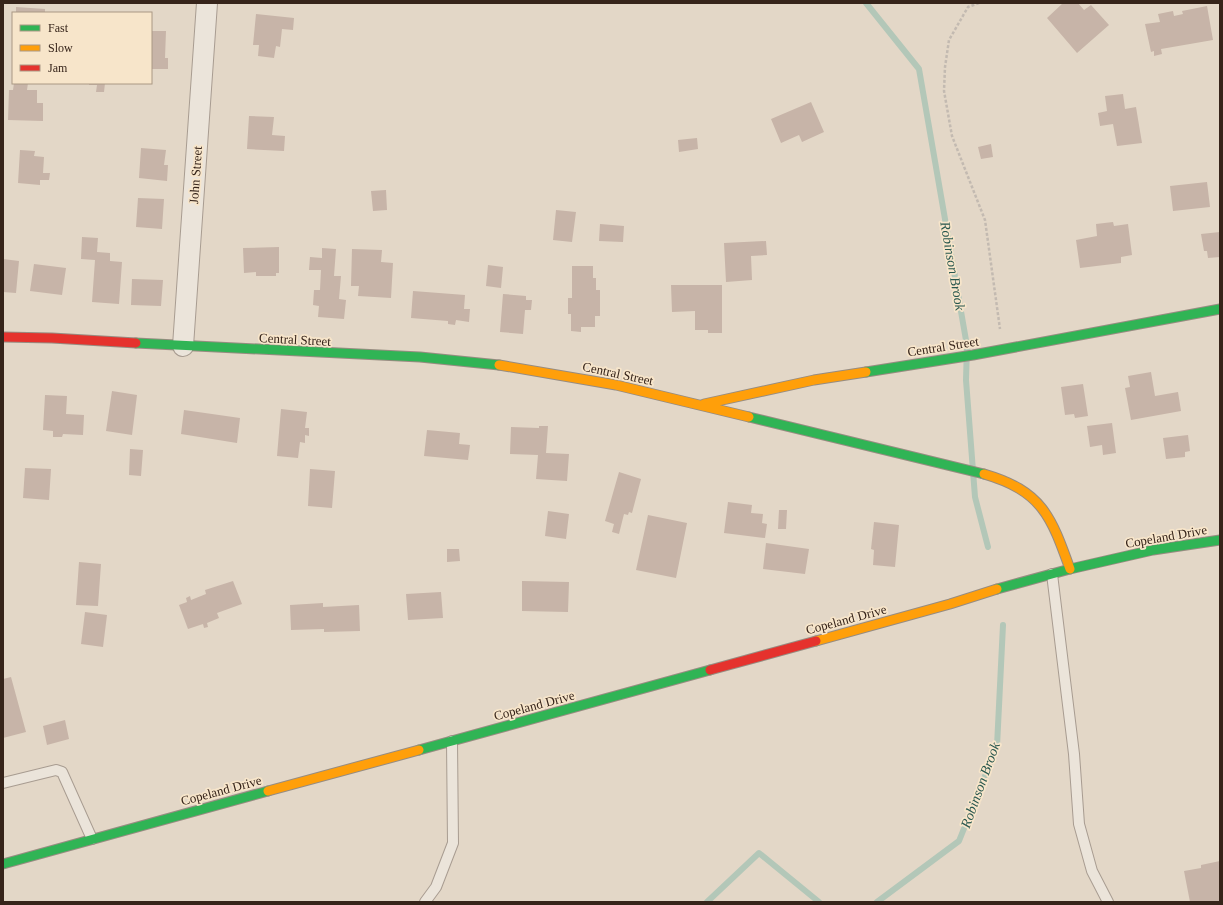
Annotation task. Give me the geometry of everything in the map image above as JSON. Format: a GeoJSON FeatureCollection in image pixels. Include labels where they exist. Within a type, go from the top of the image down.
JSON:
{"type":"FeatureCollection","features":[{"type":"Feature","properties":{"kind":"street","name":"John Street"},"geometry":{"type":"LineString","coordinates":[[183,346],[207,3]]}},
{"type":"Feature","properties":{"kind":"street","name":"Central Street"},"geometry":{"type":"LineString","coordinates":[[3,337],[52,338],[183,346],[420,357],[492,364],[541,371],[616,385],[700,405],[814,380],[973,355],[1220,309]]}},
{"type":"Feature","properties":{"kind":"street"},"geometry":{"type":"LineString","coordinates":[[700,405],[998,478],[1031,497],[1046,513],[1058,535],[1070,569]]}},
{"type":"Feature","properties":{"kind":"street","name":"Copeland Drive"},"geometry":{"type":"LineString","coordinates":[[3,864],[943,606],[1019,582],[1153,550],[1220,540]]}},
{"type":"Feature","properties":{"kind":"lane"},"geometry":{"type":"LineString","coordinates":[[1052,574],[1074,754],[1079,824],[1092,871],[1108,902]]}},
{"type":"Feature","properties":{"kind":"lane"},"geometry":{"type":"LineString","coordinates":[[425,902],[436,887],[453,843],[452,741]]}},
{"type":"Feature","properties":{"kind":"lane"},"geometry":{"type":"LineString","coordinates":[[3,783],[56,770],[62,772],[92,839]]}},
{"type":"Feature","properties":{"kind":"path"},"geometry":{"type":"LineString","coordinates":[[979,3],[968,7],[949,40],[945,67],[944,91],[952,136],[984,220],[1003,349]]}},
{"type":"Feature","properties":{"kind":"building"},"geometry":{"type":"Polygon","coordinates":[[[1063,3],[1078,3],[1084,10],[1091,5],[1109,25],[1077,53],[1047,18],[1063,3]]]}},
{"type":"Feature","properties":{"kind":"building"},"geometry":{"type":"Polygon","coordinates":[[[1207,6],[1213,40],[1161,49],[1162,54],[1154,56],[1154,51],[1151,52],[1145,24],[1160,22],[1158,14],[1173,11],[1174,16],[1183,14],[1182,11],[1207,6]]]}},
{"type":"Feature","properties":{"kind":"building"},"geometry":{"type":"Polygon","coordinates":[[[16,7],[45,9],[45,12],[16,12],[16,7]]]}},
{"type":"Feature","properties":{"kind":"building"},"geometry":{"type":"Polygon","coordinates":[[[256,14],[294,18],[293,30],[282,29],[280,47],[276,46],[274,58],[258,56],[259,45],[253,45],[256,14]]]}},
{"type":"Feature","properties":{"kind":"building"},"geometry":{"type":"Polygon","coordinates":[[[152,31],[166,31],[165,58],[168,58],[168,69],[152,69],[152,31]]]}},
{"type":"Feature","properties":{"kind":"building"},"geometry":{"type":"Polygon","coordinates":[[[14,84],[28,84],[27,90],[37,90],[37,103],[43,103],[43,121],[8,120],[9,90],[13,90],[14,84]]]}},
{"type":"Feature","properties":{"kind":"building"},"geometry":{"type":"Polygon","coordinates":[[[105,84],[104,92],[96,92],[97,85],[89,85],[105,84]]]}},
{"type":"Feature","properties":{"kind":"building"},"geometry":{"type":"Polygon","coordinates":[[[1123,94],[1125,109],[1136,107],[1142,143],[1117,146],[1113,124],[1100,126],[1098,113],[1107,111],[1105,96],[1123,94]]]}},
{"type":"Feature","properties":{"kind":"building"},"geometry":{"type":"Polygon","coordinates":[[[811,102],[824,132],[802,142],[799,135],[781,143],[771,119],[811,102]]]}},
{"type":"Feature","properties":{"kind":"building"},"geometry":{"type":"Polygon","coordinates":[[[249,116],[274,117],[272,135],[285,136],[284,151],[247,149],[249,116]]]}},
{"type":"Feature","properties":{"kind":"building"},"geometry":{"type":"Polygon","coordinates":[[[697,138],[698,149],[679,152],[678,140],[697,138]]]}},
{"type":"Feature","properties":{"kind":"building"},"geometry":{"type":"Polygon","coordinates":[[[991,144],[993,157],[981,159],[978,147],[991,144]]]}},
{"type":"Feature","properties":{"kind":"building"},"geometry":{"type":"Polygon","coordinates":[[[141,148],[166,150],[164,165],[168,165],[167,181],[139,178],[141,148]]]}},
{"type":"Feature","properties":{"kind":"building"},"geometry":{"type":"Polygon","coordinates":[[[20,150],[35,151],[34,156],[44,157],[43,173],[50,173],[49,180],[40,180],[40,185],[18,183],[20,150]]]}},
{"type":"Feature","properties":{"kind":"building"},"geometry":{"type":"Polygon","coordinates":[[[1207,182],[1210,207],[1173,211],[1170,186],[1207,182]]]}},
{"type":"Feature","properties":{"kind":"building"},"geometry":{"type":"Polygon","coordinates":[[[386,190],[387,210],[373,211],[371,191],[386,190]]]}},
{"type":"Feature","properties":{"kind":"building"},"geometry":{"type":"Polygon","coordinates":[[[138,198],[164,199],[162,229],[136,227],[138,198]]]}},
{"type":"Feature","properties":{"kind":"building"},"geometry":{"type":"Polygon","coordinates":[[[556,210],[576,212],[572,242],[553,240],[556,210]]]}},
{"type":"Feature","properties":{"kind":"building"},"geometry":{"type":"Polygon","coordinates":[[[1113,222],[1114,226],[1128,224],[1132,255],[1121,257],[1121,263],[1080,268],[1076,240],[1097,236],[1096,224],[1113,222]]]}},
{"type":"Feature","properties":{"kind":"building"},"geometry":{"type":"Polygon","coordinates":[[[600,224],[624,226],[623,242],[599,241],[600,224]]]}},
{"type":"Feature","properties":{"kind":"building"},"geometry":{"type":"Polygon","coordinates":[[[1220,232],[1220,257],[1208,258],[1207,251],[1204,251],[1201,234],[1220,232]]]}},
{"type":"Feature","properties":{"kind":"building"},"geometry":{"type":"Polygon","coordinates":[[[82,237],[98,238],[97,252],[110,253],[110,261],[122,262],[119,304],[92,302],[95,260],[81,259],[82,237]]]}},
{"type":"Feature","properties":{"kind":"building"},"geometry":{"type":"Polygon","coordinates":[[[766,241],[767,255],[751,256],[752,280],[726,282],[724,243],[766,241]]]}},
{"type":"Feature","properties":{"kind":"building"},"geometry":{"type":"Polygon","coordinates":[[[279,247],[279,273],[276,273],[276,276],[256,276],[256,272],[244,273],[243,248],[279,247]]]}},
{"type":"Feature","properties":{"kind":"building"},"geometry":{"type":"Polygon","coordinates":[[[322,248],[336,249],[334,276],[341,276],[339,299],[346,300],[344,319],[318,317],[319,306],[313,305],[314,290],[320,290],[321,270],[309,270],[310,257],[322,258],[322,248]]]}},
{"type":"Feature","properties":{"kind":"building"},"geometry":{"type":"Polygon","coordinates":[[[352,249],[382,250],[381,262],[393,263],[391,298],[358,296],[359,286],[351,286],[352,249]]]}},
{"type":"Feature","properties":{"kind":"building"},"geometry":{"type":"Polygon","coordinates":[[[3,259],[19,261],[16,293],[3,292],[3,259]]]}},
{"type":"Feature","properties":{"kind":"building"},"geometry":{"type":"Polygon","coordinates":[[[34,264],[66,268],[62,295],[30,291],[34,264]]]}},
{"type":"Feature","properties":{"kind":"building"},"geometry":{"type":"Polygon","coordinates":[[[488,265],[503,267],[501,288],[486,286],[488,265]]]}},
{"type":"Feature","properties":{"kind":"building"},"geometry":{"type":"Polygon","coordinates":[[[572,266],[593,266],[593,278],[596,278],[596,290],[600,290],[600,316],[595,316],[595,327],[581,327],[581,332],[571,331],[571,314],[568,314],[568,298],[572,298],[572,266]]]}},
{"type":"Feature","properties":{"kind":"building"},"geometry":{"type":"Polygon","coordinates":[[[132,279],[163,280],[161,306],[131,305],[132,279]]]}},
{"type":"Feature","properties":{"kind":"building"},"geometry":{"type":"Polygon","coordinates":[[[671,285],[722,285],[722,333],[708,333],[708,330],[695,330],[695,311],[672,312],[671,285]]]}},
{"type":"Feature","properties":{"kind":"building"},"geometry":{"type":"Polygon","coordinates":[[[413,291],[465,295],[464,309],[470,309],[469,322],[456,320],[455,325],[448,324],[448,321],[411,318],[413,291]]]}},
{"type":"Feature","properties":{"kind":"building"},"geometry":{"type":"Polygon","coordinates":[[[503,294],[526,296],[526,300],[532,300],[531,310],[525,310],[523,334],[500,332],[503,294]]]}},
{"type":"Feature","properties":{"kind":"building"},"geometry":{"type":"Polygon","coordinates":[[[1151,372],[1155,396],[1178,392],[1181,411],[1131,420],[1125,388],[1130,387],[1128,376],[1151,372]]]}},
{"type":"Feature","properties":{"kind":"building"},"geometry":{"type":"Polygon","coordinates":[[[1083,384],[1088,416],[1075,418],[1074,414],[1065,415],[1061,387],[1083,384]]]}},
{"type":"Feature","properties":{"kind":"building"},"geometry":{"type":"Polygon","coordinates":[[[112,391],[137,395],[132,435],[106,431],[112,391]]]}},
{"type":"Feature","properties":{"kind":"building"},"geometry":{"type":"Polygon","coordinates":[[[45,395],[67,396],[66,414],[84,415],[83,435],[63,434],[62,437],[53,437],[53,431],[43,430],[45,395]]]}},
{"type":"Feature","properties":{"kind":"building"},"geometry":{"type":"Polygon","coordinates":[[[281,409],[307,412],[305,428],[309,428],[309,436],[305,435],[305,443],[300,442],[298,458],[277,456],[281,409]]]}},
{"type":"Feature","properties":{"kind":"building"},"geometry":{"type":"Polygon","coordinates":[[[184,410],[240,418],[237,443],[181,434],[184,410]]]}},
{"type":"Feature","properties":{"kind":"building"},"geometry":{"type":"Polygon","coordinates":[[[1112,423],[1116,453],[1103,455],[1102,445],[1090,447],[1087,426],[1112,423]]]}},
{"type":"Feature","properties":{"kind":"building"},"geometry":{"type":"Polygon","coordinates":[[[539,426],[548,426],[546,453],[569,454],[567,481],[536,479],[538,455],[510,454],[511,427],[539,428],[539,426]]]}},
{"type":"Feature","properties":{"kind":"building"},"geometry":{"type":"Polygon","coordinates":[[[427,430],[460,433],[459,444],[470,445],[468,460],[424,456],[427,430]]]}},
{"type":"Feature","properties":{"kind":"building"},"geometry":{"type":"Polygon","coordinates":[[[1188,435],[1190,451],[1185,452],[1185,457],[1166,459],[1163,438],[1188,435]]]}},
{"type":"Feature","properties":{"kind":"building"},"geometry":{"type":"Polygon","coordinates":[[[130,449],[143,450],[141,476],[129,475],[130,449]]]}},
{"type":"Feature","properties":{"kind":"building"},"geometry":{"type":"Polygon","coordinates":[[[25,468],[51,469],[49,500],[23,498],[25,468]]]}},
{"type":"Feature","properties":{"kind":"building"},"geometry":{"type":"Polygon","coordinates":[[[310,469],[335,471],[332,508],[308,506],[310,469]]]}},
{"type":"Feature","properties":{"kind":"building"},"geometry":{"type":"Polygon","coordinates":[[[619,472],[641,479],[632,513],[629,512],[628,515],[624,514],[619,534],[612,532],[614,524],[605,521],[619,472]]]}},
{"type":"Feature","properties":{"kind":"building"},"geometry":{"type":"Polygon","coordinates":[[[728,502],[752,505],[751,513],[763,514],[762,523],[767,524],[765,538],[724,533],[728,502]]]}},
{"type":"Feature","properties":{"kind":"building"},"geometry":{"type":"Polygon","coordinates":[[[779,510],[787,510],[786,529],[778,529],[779,510]]]}},
{"type":"Feature","properties":{"kind":"building"},"geometry":{"type":"Polygon","coordinates":[[[548,511],[569,514],[566,539],[545,536],[548,511]]]}},
{"type":"Feature","properties":{"kind":"building"},"geometry":{"type":"Polygon","coordinates":[[[648,515],[687,523],[676,578],[636,570],[648,515]]]}},
{"type":"Feature","properties":{"kind":"building"},"geometry":{"type":"Polygon","coordinates":[[[874,522],[899,525],[895,567],[873,565],[874,550],[871,549],[874,522]]]}},
{"type":"Feature","properties":{"kind":"building"},"geometry":{"type":"Polygon","coordinates":[[[766,543],[809,549],[805,574],[763,569],[766,543]]]}},
{"type":"Feature","properties":{"kind":"building"},"geometry":{"type":"Polygon","coordinates":[[[447,549],[459,549],[460,561],[447,562],[447,549]]]}},
{"type":"Feature","properties":{"kind":"building"},"geometry":{"type":"Polygon","coordinates":[[[79,562],[101,564],[98,606],[76,605],[79,562]]]}},
{"type":"Feature","properties":{"kind":"building"},"geometry":{"type":"Polygon","coordinates":[[[233,581],[242,604],[217,613],[219,618],[207,623],[208,627],[204,628],[203,624],[188,629],[179,605],[187,602],[186,598],[190,596],[191,600],[206,594],[205,590],[233,581]]]}},
{"type":"Feature","properties":{"kind":"building"},"geometry":{"type":"Polygon","coordinates":[[[522,581],[569,582],[568,612],[522,611],[522,581]]]}},
{"type":"Feature","properties":{"kind":"building"},"geometry":{"type":"Polygon","coordinates":[[[441,592],[443,618],[408,620],[406,594],[441,592]]]}},
{"type":"Feature","properties":{"kind":"building"},"geometry":{"type":"Polygon","coordinates":[[[323,603],[323,607],[359,605],[360,631],[324,632],[324,629],[291,630],[290,605],[323,603]]]}},
{"type":"Feature","properties":{"kind":"building"},"geometry":{"type":"Polygon","coordinates":[[[85,612],[107,615],[103,647],[81,644],[85,612]]]}},
{"type":"Feature","properties":{"kind":"building"},"geometry":{"type":"Polygon","coordinates":[[[11,677],[26,732],[3,738],[3,679],[11,677]]]}},
{"type":"Feature","properties":{"kind":"building"},"geometry":{"type":"Polygon","coordinates":[[[65,720],[69,739],[47,745],[43,726],[65,720]]]}},
{"type":"Feature","properties":{"kind":"building"},"geometry":{"type":"Polygon","coordinates":[[[1220,861],[1220,902],[1190,902],[1184,871],[1201,868],[1201,865],[1220,861]]]}},
{"type":"Feature","properties":{"kind":"waterway","name":"Robinson Brook"},"geometry":{"type":"LineString","coordinates":[[866,3],[919,69],[967,346],[966,380],[975,497],[988,547]]}},
{"type":"Feature","properties":{"kind":"waterway","name":"Robinson Brook"},"geometry":{"type":"LineString","coordinates":[[877,902],[959,841],[997,746],[1003,625]]}},
{"type":"Feature","properties":{"kind":"waterway","name":"Robinson Brook"},"geometry":{"type":"LineString","coordinates":[[707,902],[759,853],[819,902]]}},
{"type":"Feature","properties":{"kind":"traffic: fast"},"geometry":{"type":"LineString","coordinates":[[866,372],[973,355],[1220,309]]}},
{"type":"Feature","properties":{"kind":"traffic: fast"},"geometry":{"type":"LineString","coordinates":[[136,343],[420,357],[499,365]]}},
{"type":"Feature","properties":{"kind":"traffic: fast"},"geometry":{"type":"LineString","coordinates":[[749,417],[984,474]]}},
{"type":"Feature","properties":{"kind":"traffic: fast"},"geometry":{"type":"LineString","coordinates":[[997,589],[1070,569],[1153,550],[1220,540]]}},
{"type":"Feature","properties":{"kind":"traffic: fast"},"geometry":{"type":"LineString","coordinates":[[419,750],[710,670]]}},
{"type":"Feature","properties":{"kind":"traffic: fast"},"geometry":{"type":"LineString","coordinates":[[3,864],[268,791]]}},
{"type":"Feature","properties":{"kind":"traffic: slow"},"geometry":{"type":"LineString","coordinates":[[499,365],[616,385],[749,417]]}},
{"type":"Feature","properties":{"kind":"traffic: slow"},"geometry":{"type":"LineString","coordinates":[[704,404],[814,380],[866,372]]}},
{"type":"Feature","properties":{"kind":"traffic: slow"},"geometry":{"type":"LineString","coordinates":[[984,474],[1004,481],[1019,489],[1032,498],[1042,508],[1057,534],[1070,569]]}},
{"type":"Feature","properties":{"kind":"traffic: slow"},"geometry":{"type":"LineString","coordinates":[[816,641],[950,604],[997,589]]}},
{"type":"Feature","properties":{"kind":"traffic: slow"},"geometry":{"type":"LineString","coordinates":[[268,791],[419,750]]}},
{"type":"Feature","properties":{"kind":"traffic: jam"},"geometry":{"type":"LineString","coordinates":[[3,337],[52,338],[136,343]]}},
{"type":"Feature","properties":{"kind":"traffic: jam"},"geometry":{"type":"LineString","coordinates":[[710,670],[816,641]]}}]}
